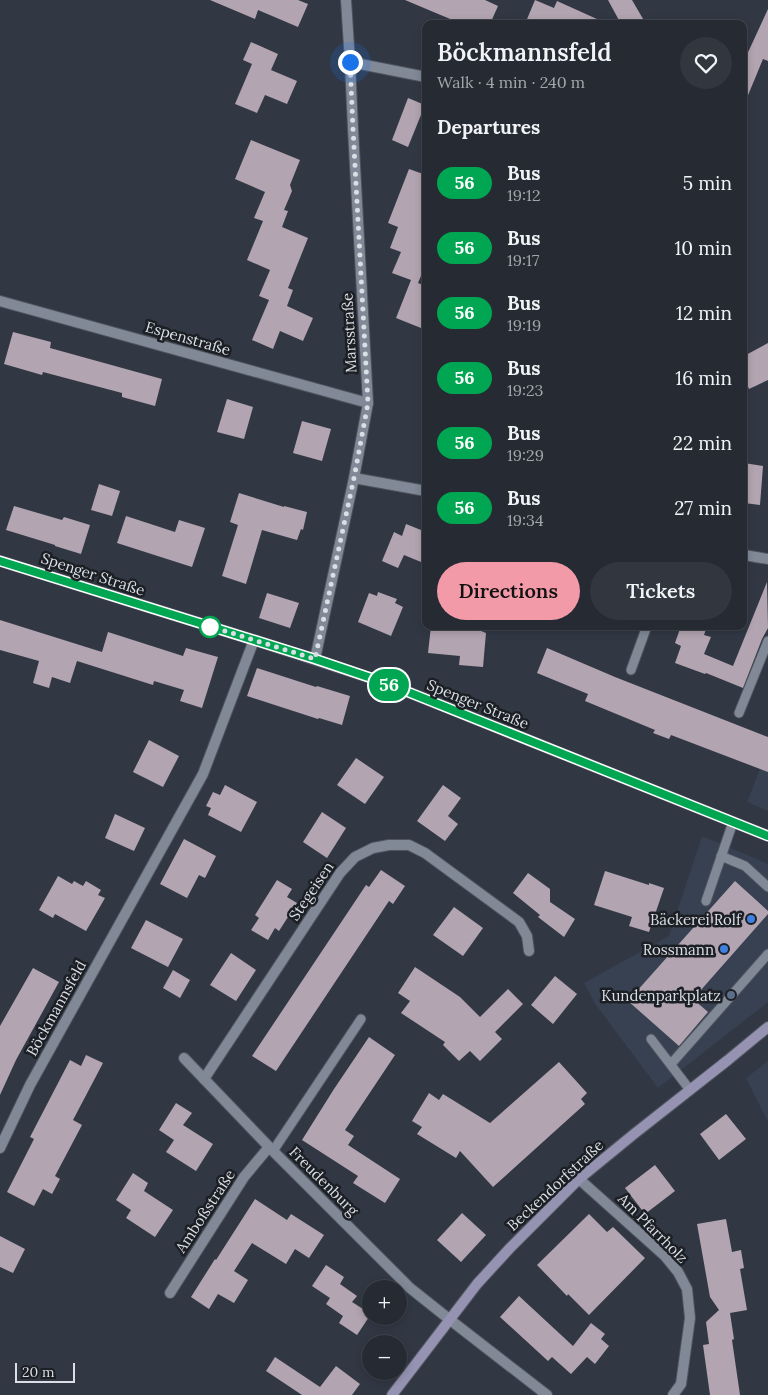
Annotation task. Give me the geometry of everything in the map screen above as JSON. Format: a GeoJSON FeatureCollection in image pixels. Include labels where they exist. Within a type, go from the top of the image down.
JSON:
{"type":"FeatureCollection","features":[{"type":"Feature","properties":{"kind":"main road","name":"Spenger Straße"},"geometry":{"type":"LineString","coordinates":[[0,561],[383,682],[768,836]]}},
{"type":"Feature","properties":{"kind":"main road","name":"Beckendorfstraße"},"geometry":{"type":"LineString","coordinates":[[392,1395],[477,1284],[579,1179],[766,1032]]}},
{"type":"Feature","properties":{"kind":"street","name":"Marsstraße"},"geometry":{"type":"LineString","coordinates":[[315,659],[368,403],[346,0]]}},
{"type":"Feature","properties":{"kind":"street"},"geometry":{"type":"LineString","coordinates":[[350,62],[422,76]]}},
{"type":"Feature","properties":{"kind":"street","name":"Espenstraße"},"geometry":{"type":"LineString","coordinates":[[0,301],[368,403]]}},
{"type":"Feature","properties":{"kind":"street"},"geometry":{"type":"LineString","coordinates":[[354,478],[422,490]]}},
{"type":"Feature","properties":{"kind":"street"},"geometry":{"type":"LineString","coordinates":[[747,556],[768,560]]}},
{"type":"Feature","properties":{"kind":"street","name":"Böckmannsfeld"},"geometry":{"type":"LineString","coordinates":[[0,1148],[30,1085],[203,774],[254,640]]}},
{"type":"Feature","properties":{"kind":"street","name":"Stegeisen"},"geometry":{"type":"LineString","coordinates":[[204,1079],[340,873],[355,857],[373,848],[388,845],[409,845],[425,853],[518,922],[527,936],[529,951]]}},
{"type":"Feature","properties":{"kind":"street","name":"Freudenburg"},"geometry":{"type":"LineString","coordinates":[[184,1058],[271,1149],[410,1288],[449,1319]]}},
{"type":"Feature","properties":{"kind":"street","name":"Amboßstraße"},"geometry":{"type":"LineString","coordinates":[[170,1293],[244,1177],[271,1149]]}},
{"type":"Feature","properties":{"kind":"street","name":"Am Pfarrholz"},"geometry":{"type":"LineString","coordinates":[[579,1179],[665,1256],[678,1272],[687,1290],[690,1318],[681,1384],[673,1395]]}},
{"type":"Feature","properties":{"kind":"street"},"geometry":{"type":"LineString","coordinates":[[449,1319],[547,1395]]}},
{"type":"Feature","properties":{"kind":"lane"},"geometry":{"type":"LineString","coordinates":[[631,670],[646,630]]}},
{"type":"Feature","properties":{"kind":"lane"},"geometry":{"type":"LineString","coordinates":[[740,713],[768,641]]}},
{"type":"Feature","properties":{"kind":"lane"},"geometry":{"type":"LineString","coordinates":[[706,901],[733,822]]}},
{"type":"Feature","properties":{"kind":"lane"},"geometry":{"type":"LineString","coordinates":[[721,856],[745,866],[768,887]]}},
{"type":"Feature","properties":{"kind":"lane"},"geometry":{"type":"LineString","coordinates":[[671,1064],[768,954]]}},
{"type":"Feature","properties":{"kind":"lane"},"geometry":{"type":"LineString","coordinates":[[271,1149],[361,1019]]}},
{"type":"Feature","properties":{"kind":"lane"},"geometry":{"type":"LineString","coordinates":[[652,1039],[690,1090]]}},
{"type":"Feature","properties":{"kind":"shaded area"},"geometry":{"type":"Polygon","coordinates":[[[768,749],[768,811],[747,802],[768,749]]]}},
{"type":"Feature","properties":{"kind":"shaded area"},"geometry":{"type":"Polygon","coordinates":[[[702,836],[768,864],[768,1002],[658,1088],[596,1005],[584,983],[669,936],[702,836]]]}},
{"type":"Feature","properties":{"kind":"shaded area"},"geometry":{"type":"Polygon","coordinates":[[[768,1061],[768,1122],[746,1078],[768,1061]]]}},
{"type":"Feature","properties":{"kind":"building"},"geometry":{"type":"Polygon","coordinates":[[[210,0],[298,0],[308,4],[298,27],[258,10],[255,19],[210,0]]]}},
{"type":"Feature","properties":{"kind":"building"},"geometry":{"type":"Polygon","coordinates":[[[405,0],[485,0],[498,6],[492,20],[452,20],[405,0]]]}},
{"type":"Feature","properties":{"kind":"building"},"geometry":{"type":"Polygon","coordinates":[[[535,0],[554,8],[557,1],[599,20],[527,20],[535,0]]]}},
{"type":"Feature","properties":{"kind":"building"},"geometry":{"type":"Polygon","coordinates":[[[608,0],[632,0],[644,20],[619,20],[608,0]]]}},
{"type":"Feature","properties":{"kind":"building"},"geometry":{"type":"Polygon","coordinates":[[[768,9],[768,61],[763,59],[747,98],[747,54],[768,9]]]}},
{"type":"Feature","properties":{"kind":"building"},"geometry":{"type":"Polygon","coordinates":[[[251,42],[278,54],[271,70],[297,81],[287,104],[265,95],[257,113],[235,104],[252,64],[243,60],[251,42]]]}},
{"type":"Feature","properties":{"kind":"building"},"geometry":{"type":"Polygon","coordinates":[[[408,98],[422,104],[422,112],[408,147],[392,140],[408,98]]]}},
{"type":"Feature","properties":{"kind":"building"},"geometry":{"type":"Polygon","coordinates":[[[251,140],[300,160],[290,185],[292,191],[284,210],[288,211],[282,227],[308,238],[288,288],[293,290],[287,306],[313,318],[303,341],[280,331],[273,349],[252,340],[269,300],[259,296],[270,270],[247,260],[263,221],[254,218],[265,192],[235,179],[251,140]]]}},
{"type":"Feature","properties":{"kind":"building"},"geometry":{"type":"Polygon","coordinates":[[[409,169],[422,174],[422,274],[418,283],[422,284],[422,328],[396,318],[411,280],[392,273],[401,252],[390,248],[398,227],[388,223],[409,169]]]}},
{"type":"Feature","properties":{"kind":"building"},"geometry":{"type":"Polygon","coordinates":[[[13,332],[51,342],[50,348],[162,379],[155,406],[122,397],[122,393],[43,372],[42,375],[4,364],[13,332]]]}},
{"type":"Feature","properties":{"kind":"building"},"geometry":{"type":"Polygon","coordinates":[[[768,343],[768,380],[749,389],[747,384],[747,354],[768,343]]]}},
{"type":"Feature","properties":{"kind":"building"},"geometry":{"type":"Polygon","coordinates":[[[227,399],[253,407],[244,439],[217,432],[227,399]]]}},
{"type":"Feature","properties":{"kind":"building"},"geometry":{"type":"Polygon","coordinates":[[[302,421],[331,429],[322,461],[293,453],[302,421]]]}},
{"type":"Feature","properties":{"kind":"building"},"geometry":{"type":"Polygon","coordinates":[[[747,463],[763,466],[760,505],[747,503],[747,463]]]}},
{"type":"Feature","properties":{"kind":"building"},"geometry":{"type":"Polygon","coordinates":[[[99,484],[120,491],[112,516],[91,510],[99,484]]]}},
{"type":"Feature","properties":{"kind":"building"},"geometry":{"type":"Polygon","coordinates":[[[239,493],[307,512],[303,530],[301,529],[297,540],[262,530],[246,584],[222,576],[238,525],[230,522],[239,493]]]}},
{"type":"Feature","properties":{"kind":"building"},"geometry":{"type":"Polygon","coordinates":[[[14,506],[62,520],[64,517],[90,525],[81,554],[6,530],[14,506]]]}},
{"type":"Feature","properties":{"kind":"building"},"geometry":{"type":"Polygon","coordinates":[[[126,516],[175,532],[179,520],[205,528],[192,567],[117,543],[126,516]]]}},
{"type":"Feature","properties":{"kind":"building"},"geometry":{"type":"Polygon","coordinates":[[[406,524],[422,530],[422,560],[421,562],[404,555],[398,568],[382,561],[394,532],[402,536],[406,524]]]}},
{"type":"Feature","properties":{"kind":"building"},"geometry":{"type":"Polygon","coordinates":[[[767,582],[768,628],[743,688],[675,663],[681,646],[675,643],[680,630],[706,630],[704,635],[711,637],[704,654],[733,666],[767,582]]]}},
{"type":"Feature","properties":{"kind":"building"},"geometry":{"type":"Polygon","coordinates":[[[378,592],[397,599],[395,603],[403,607],[391,636],[358,622],[369,593],[377,596],[378,592]]]}},
{"type":"Feature","properties":{"kind":"building"},"geometry":{"type":"Polygon","coordinates":[[[267,593],[299,603],[290,628],[259,618],[267,593]]]}},
{"type":"Feature","properties":{"kind":"building"},"geometry":{"type":"Polygon","coordinates":[[[0,620],[102,652],[108,632],[183,656],[186,648],[218,657],[202,708],[180,701],[184,690],[154,681],[153,685],[77,661],[70,683],[52,677],[49,688],[33,683],[39,661],[0,650],[0,620]]]}},
{"type":"Feature","properties":{"kind":"building"},"geometry":{"type":"Polygon","coordinates":[[[431,630],[479,630],[486,633],[483,667],[459,665],[460,656],[428,653],[431,630]]]}},
{"type":"Feature","properties":{"kind":"building"},"geometry":{"type":"Polygon","coordinates":[[[547,648],[768,737],[768,772],[671,735],[669,739],[653,733],[655,730],[585,701],[588,694],[537,673],[547,648]]]}},
{"type":"Feature","properties":{"kind":"building"},"geometry":{"type":"Polygon","coordinates":[[[257,668],[350,696],[342,725],[247,696],[257,668]]]}},
{"type":"Feature","properties":{"kind":"building"},"geometry":{"type":"Polygon","coordinates":[[[149,740],[179,756],[163,787],[133,772],[149,740]]]}},
{"type":"Feature","properties":{"kind":"building"},"geometry":{"type":"Polygon","coordinates":[[[356,758],[384,777],[365,804],[337,785],[356,758]]]}},
{"type":"Feature","properties":{"kind":"building"},"geometry":{"type":"Polygon","coordinates":[[[225,785],[257,802],[241,832],[208,815],[211,808],[206,806],[213,792],[220,795],[225,785]]]}},
{"type":"Feature","properties":{"kind":"building"},"geometry":{"type":"Polygon","coordinates":[[[443,785],[461,798],[448,816],[458,824],[445,841],[417,821],[443,785]]]}},
{"type":"Feature","properties":{"kind":"building"},"geometry":{"type":"Polygon","coordinates":[[[322,812],[346,828],[327,858],[303,842],[322,812]]]}},
{"type":"Feature","properties":{"kind":"building"},"geometry":{"type":"Polygon","coordinates":[[[115,814],[145,828],[134,851],[105,838],[115,814]]]}},
{"type":"Feature","properties":{"kind":"building"},"geometry":{"type":"Polygon","coordinates":[[[184,839],[216,856],[205,878],[199,875],[187,898],[160,884],[184,839]]]}},
{"type":"Feature","properties":{"kind":"building"},"geometry":{"type":"Polygon","coordinates":[[[381,870],[405,886],[393,904],[389,901],[276,1071],[252,1056],[366,885],[369,887],[381,870]]]}},
{"type":"Feature","properties":{"kind":"building"},"geometry":{"type":"Polygon","coordinates":[[[605,871],[664,888],[649,932],[629,926],[632,917],[594,905],[605,871]]]}},
{"type":"Feature","properties":{"kind":"building"},"geometry":{"type":"Polygon","coordinates":[[[528,873],[550,889],[550,902],[575,919],[564,937],[538,917],[540,915],[513,893],[528,873]]]}},
{"type":"Feature","properties":{"kind":"building"},"geometry":{"type":"Polygon","coordinates":[[[58,876],[72,884],[74,881],[83,886],[86,881],[101,890],[98,895],[105,898],[86,931],[55,914],[53,918],[39,910],[58,876]]]}},
{"type":"Feature","properties":{"kind":"building"},"geometry":{"type":"Polygon","coordinates":[[[277,880],[292,889],[287,897],[297,903],[279,931],[275,928],[268,940],[251,930],[259,918],[255,915],[277,880]]]}},
{"type":"Feature","properties":{"kind":"building"},"geometry":{"type":"Polygon","coordinates":[[[735,881],[768,911],[768,914],[693,999],[708,1012],[679,1046],[628,1001],[735,881]]]}},
{"type":"Feature","properties":{"kind":"building"},"geometry":{"type":"Polygon","coordinates":[[[454,907],[483,928],[463,956],[433,935],[454,907]]]}},
{"type":"Feature","properties":{"kind":"building"},"geometry":{"type":"Polygon","coordinates":[[[146,920],[183,939],[168,967],[131,948],[146,920]]]}},
{"type":"Feature","properties":{"kind":"building"},"geometry":{"type":"Polygon","coordinates":[[[231,953],[256,970],[236,1001],[210,985],[231,953]]]}},
{"type":"Feature","properties":{"kind":"building"},"geometry":{"type":"Polygon","coordinates":[[[415,967],[460,997],[480,1017],[508,989],[523,1004],[495,1032],[502,1039],[480,1061],[470,1051],[459,1061],[443,1045],[445,1042],[401,1013],[410,1001],[398,993],[415,967]]]}},
{"type":"Feature","properties":{"kind":"building"},"geometry":{"type":"Polygon","coordinates":[[[33,968],[59,982],[16,1060],[0,1095],[0,1026],[33,968]]]}},
{"type":"Feature","properties":{"kind":"building"},"geometry":{"type":"Polygon","coordinates":[[[173,970],[190,980],[180,998],[163,988],[173,970]]]}},
{"type":"Feature","properties":{"kind":"building"},"geometry":{"type":"Polygon","coordinates":[[[555,976],[577,994],[553,1024],[531,1005],[555,976]]]}},
{"type":"Feature","properties":{"kind":"building"},"geometry":{"type":"Polygon","coordinates":[[[369,1037],[395,1055],[345,1130],[354,1136],[348,1145],[400,1179],[385,1203],[353,1183],[358,1176],[302,1140],[369,1037]]]}},
{"type":"Feature","properties":{"kind":"building"},"geometry":{"type":"Polygon","coordinates":[[[86,1055],[103,1063],[73,1120],[82,1125],[55,1176],[60,1179],[52,1194],[43,1189],[34,1206],[7,1192],[34,1139],[30,1137],[70,1060],[81,1066],[86,1055]]]}},
{"type":"Feature","properties":{"kind":"building"},"geometry":{"type":"Polygon","coordinates":[[[559,1062],[587,1093],[581,1099],[585,1104],[493,1187],[460,1151],[456,1158],[417,1134],[422,1127],[412,1121],[429,1093],[439,1100],[443,1094],[490,1123],[559,1062]]]}},
{"type":"Feature","properties":{"kind":"building"},"geometry":{"type":"Polygon","coordinates":[[[176,1103],[192,1113],[183,1125],[213,1144],[196,1171],[166,1152],[174,1140],[159,1130],[176,1103]]]}},
{"type":"Feature","properties":{"kind":"building"},"geometry":{"type":"Polygon","coordinates":[[[726,1114],[746,1139],[719,1160],[700,1134],[726,1114]]]}},
{"type":"Feature","properties":{"kind":"building"},"geometry":{"type":"Polygon","coordinates":[[[655,1165],[675,1191],[645,1214],[625,1188],[655,1165]]]}},
{"type":"Feature","properties":{"kind":"building"},"geometry":{"type":"Polygon","coordinates":[[[133,1173],[148,1183],[144,1191],[173,1210],[155,1237],[126,1218],[131,1210],[116,1200],[133,1173]]]}},
{"type":"Feature","properties":{"kind":"building"},"geometry":{"type":"Polygon","coordinates":[[[255,1199],[287,1220],[291,1214],[324,1235],[309,1258],[295,1249],[286,1264],[252,1243],[234,1271],[248,1280],[234,1303],[218,1294],[209,1309],[191,1297],[255,1199]]]}},
{"type":"Feature","properties":{"kind":"building"},"geometry":{"type":"Polygon","coordinates":[[[462,1213],[486,1235],[461,1262],[437,1240],[462,1213]]]}},
{"type":"Feature","properties":{"kind":"building"},"geometry":{"type":"Polygon","coordinates":[[[589,1214],[607,1232],[613,1227],[645,1258],[589,1315],[568,1294],[567,1296],[537,1265],[589,1214]]]}},
{"type":"Feature","properties":{"kind":"building"},"geometry":{"type":"Polygon","coordinates":[[[726,1219],[732,1252],[741,1250],[744,1268],[740,1269],[747,1310],[730,1313],[740,1395],[710,1395],[703,1345],[709,1344],[706,1322],[719,1310],[710,1297],[697,1224],[726,1219]]]}},
{"type":"Feature","properties":{"kind":"building"},"geometry":{"type":"Polygon","coordinates":[[[0,1236],[25,1249],[13,1273],[0,1267],[0,1236]]]}},
{"type":"Feature","properties":{"kind":"building"},"geometry":{"type":"Polygon","coordinates":[[[326,1265],[344,1277],[340,1284],[357,1296],[352,1302],[362,1308],[362,1325],[364,1325],[357,1335],[339,1323],[343,1316],[326,1304],[330,1298],[312,1286],[326,1265]]]}},
{"type":"Feature","properties":{"kind":"building"},"geometry":{"type":"Polygon","coordinates":[[[519,1296],[573,1346],[591,1323],[605,1334],[601,1339],[609,1346],[595,1364],[587,1357],[571,1374],[552,1357],[548,1361],[500,1317],[519,1296]]]}},
{"type":"Feature","properties":{"kind":"building"},"geometry":{"type":"Polygon","coordinates":[[[275,1357],[320,1387],[336,1366],[360,1384],[352,1395],[302,1395],[266,1371],[275,1357]]]}},
{"type":"Feature","properties":{"kind":"bus line","name":"56"},"geometry":{"type":"LineString","coordinates":[[0,561],[383,682],[768,836]]}},
{"type":"Feature","properties":{"kind":"place","name":"Bäckerei Rolf"},"geometry":{"type":"Point","coordinates":[751,919]}},
{"type":"Feature","properties":{"kind":"place","name":"Rossmann"},"geometry":{"type":"Point","coordinates":[724,949]}},
{"type":"Feature","properties":{"kind":"place","name":"Kundenparkplatz"},"geometry":{"type":"Point","coordinates":[731,995]}},
{"type":"Feature","properties":{"kind":"route"},"geometry":{"type":"LineString","coordinates":[[210,627],[315,659],[368,403],[350,62]]}}]}
